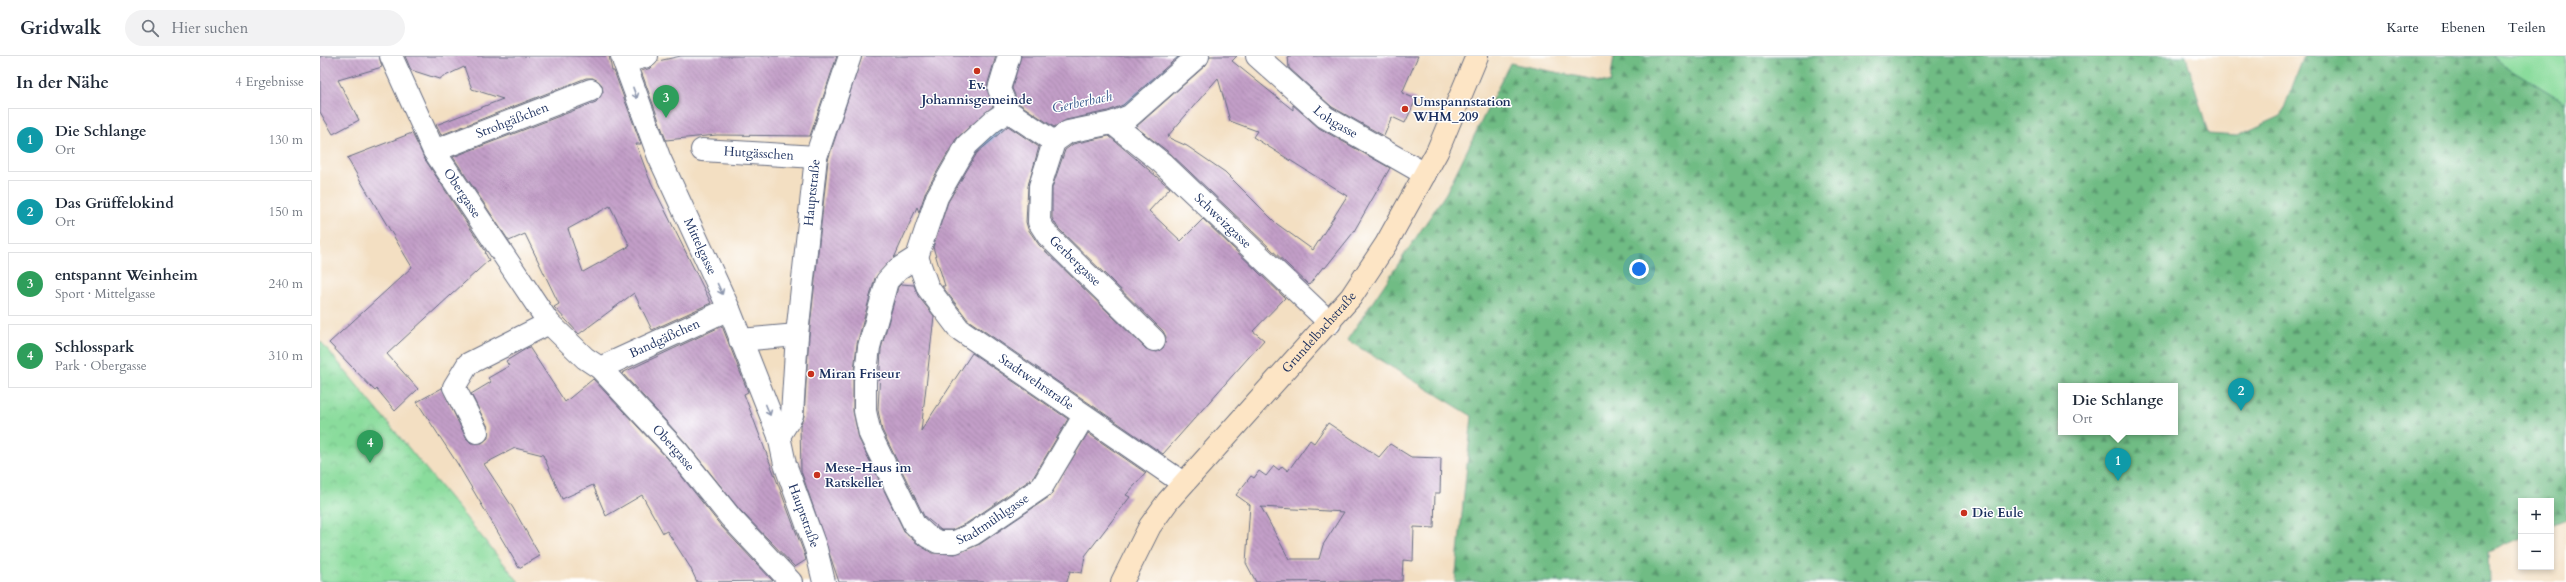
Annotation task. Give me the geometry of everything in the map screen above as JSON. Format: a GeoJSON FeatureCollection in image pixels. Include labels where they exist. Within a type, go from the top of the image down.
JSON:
{"type":"FeatureCollection","features":[{"type":"Feature","properties":{"kind":"main road","name":"Grundelbachstraße"},"geometry":{"type":"LineString","coordinates":[[1122,582],[1150,526],[1183,483],[1330,324],[1351,297],[1386,244],[1456,113],[1477,56]]}},
{"type":"Feature","properties":{"kind":"street","name":"Obergasse"},"geometry":{"type":"LineString","coordinates":[[391,56],[434,151],[548,323],[585,358],[600,368],[677,451],[732,518],[791,582]]}},
{"type":"Feature","properties":{"kind":"street"},"geometry":{"type":"LineString","coordinates":[[623,59],[647,56]]}},
{"type":"Feature","properties":{"kind":"street","name":"Hauptstraße"},"geometry":{"type":"LineString","coordinates":[[824,582],[816,549],[785,464],[779,436],[792,415],[797,334],[816,158],[850,56]]}},
{"type":"Feature","properties":{"kind":"street"},"geometry":{"type":"LineString","coordinates":[[1008,56],[999,89],[1008,111],[1054,142],[1068,132],[1112,123],[1130,116],[1198,56]]}},
{"type":"Feature","properties":{"kind":"street","name":"Lohgasse"},"geometry":{"type":"LineString","coordinates":[[1257,56],[1324,117],[1424,174]]}},
{"type":"Feature","properties":{"kind":"street","name":"Mittelgasse"},"geometry":{"type":"LineString","coordinates":[[623,59],[659,157],[729,309],[779,436]]}},
{"type":"Feature","properties":{"kind":"street","name":"Strohgäßchen"},"geometry":{"type":"LineString","coordinates":[[434,151],[591,90]]}},
{"type":"Feature","properties":{"kind":"street"},"geometry":{"type":"LineString","coordinates":[[916,256],[937,197],[967,145],[993,121],[1008,111]]}},
{"type":"Feature","properties":{"kind":"street","name":"Schweizgasse"},"geometry":{"type":"LineString","coordinates":[[1112,123],[1162,163],[1330,324]]}},
{"type":"Feature","properties":{"kind":"street","name":"Gerbergasse"},"geometry":{"type":"LineString","coordinates":[[1054,142],[1040,186],[1039,222],[1048,236],[1154,340]]}},
{"type":"Feature","properties":{"kind":"street","name":"Hutgässchen"},"geometry":{"type":"LineString","coordinates":[[702,150],[816,158]]}},
{"type":"Feature","properties":{"kind":"street","name":"Stadtmühlgasse"},"geometry":{"type":"LineString","coordinates":[[916,256],[898,269],[887,281],[881,297],[869,347],[865,381],[865,411],[873,441],[914,524],[927,536],[938,542],[955,542],[973,534],[1042,487],[1084,416]]}},
{"type":"Feature","properties":{"kind":"street","name":"Stadtwehrstraße"},"geometry":{"type":"LineString","coordinates":[[916,256],[928,288],[959,330],[1183,483]]}},
{"type":"Feature","properties":{"kind":"street","name":"Bandgäßchen"},"geometry":{"type":"LineString","coordinates":[[600,368],[729,309]]}},
{"type":"Feature","properties":{"kind":"street"},"geometry":{"type":"LineString","coordinates":[[477,432],[454,387],[468,364],[548,323]]}},
{"type":"Feature","properties":{"kind":"street"},"geometry":{"type":"LineString","coordinates":[[740,340],[797,334]]}},
{"type":"Feature","properties":{"kind":"green space"},"geometry":{"type":"Polygon","coordinates":[[[1614,56],[2186,56],[2208,134],[2237,136],[2281,116],[2304,56],[2493,56],[2493,58],[2566,103],[2566,519],[2554,524],[2554,498],[2518,498],[2518,539],[2488,552],[2489,582],[1455,582],[1472,416],[1347,340],[1446,193],[1510,63],[1610,83],[1614,56]]]}},
{"type":"Feature","properties":{"kind":"green space"},"geometry":{"type":"Polygon","coordinates":[[[2493,56],[2566,56],[2566,103],[2492,58],[2493,56]]]}},
{"type":"Feature","properties":{"kind":"green space"},"geometry":{"type":"Polygon","coordinates":[[[320,341],[323,344],[519,582],[320,582],[320,341]]]}},
{"type":"Feature","properties":{"kind":"building"},"geometry":{"type":"Polygon","coordinates":[[[320,56],[379,56],[382,67],[338,80],[359,120],[333,134],[320,112],[320,56]]]}},
{"type":"Feature","properties":{"kind":"building"},"geometry":{"type":"Polygon","coordinates":[[[405,56],[609,56],[612,71],[614,71],[641,144],[636,144],[649,178],[711,303],[652,330],[634,293],[579,334],[554,307],[559,304],[525,234],[509,241],[453,157],[596,102],[603,92],[602,85],[593,78],[586,78],[441,135],[436,125],[503,99],[472,89],[464,67],[439,79],[411,70],[405,56]],[[610,206],[568,229],[583,272],[630,246],[610,206]]]}},
{"type":"Feature","properties":{"kind":"building"},"geometry":{"type":"Polygon","coordinates":[[[681,56],[837,56],[810,136],[717,135],[666,140],[641,71],[651,68],[658,61],[681,56]]]}},
{"type":"Feature","properties":{"kind":"building"},"geometry":{"type":"Polygon","coordinates":[[[862,56],[996,56],[987,86],[993,106],[956,139],[926,191],[919,212],[917,207],[895,256],[875,278],[857,344],[853,380],[853,411],[859,439],[905,533],[919,545],[932,553],[955,554],[980,544],[1049,497],[1088,433],[1146,473],[1126,495],[1130,497],[1085,556],[1082,573],[1070,571],[1067,582],[839,582],[801,471],[800,426],[804,416],[809,336],[828,160],[862,56]]]}},
{"type":"Feature","properties":{"kind":"building"},"geometry":{"type":"Polygon","coordinates":[[[1021,56],[1179,56],[1123,105],[1108,111],[1066,120],[1054,127],[1018,103],[1012,88],[1021,56]]]}},
{"type":"Feature","properties":{"kind":"building"},"geometry":{"type":"Polygon","coordinates":[[[1210,56],[1237,56],[1232,61],[1293,110],[1293,105],[1319,128],[1390,168],[1353,233],[1325,268],[1323,267],[1309,285],[1171,154],[1136,127],[1206,65],[1210,56]],[[1218,78],[1167,137],[1187,146],[1225,172],[1277,224],[1313,250],[1347,196],[1253,137],[1257,131],[1230,121],[1218,78]]]}},
{"type":"Feature","properties":{"kind":"building"},"geometry":{"type":"Polygon","coordinates":[[[1288,56],[1418,56],[1402,93],[1416,99],[1405,123],[1392,117],[1384,136],[1332,107],[1289,68],[1288,56]]]}},
{"type":"Feature","properties":{"kind":"building"},"geometry":{"type":"Polygon","coordinates":[[[1008,126],[1039,147],[1028,186],[1026,222],[1028,229],[1039,245],[1146,349],[1157,352],[1163,348],[1166,337],[1163,331],[1058,228],[1052,218],[1052,188],[1065,150],[1073,144],[1109,136],[1170,188],[1149,211],[1181,241],[1203,219],[1285,298],[1253,331],[1264,340],[1163,454],[968,320],[942,286],[945,286],[933,247],[948,202],[977,153],[1008,126]]]}},
{"type":"Feature","properties":{"kind":"building"},"geometry":{"type":"Polygon","coordinates":[[[412,133],[424,158],[486,252],[485,253],[489,260],[387,354],[418,389],[395,411],[377,389],[375,391],[329,343],[412,267],[347,158],[412,133]]]}},
{"type":"Feature","properties":{"kind":"building"},"geometry":{"type":"Polygon","coordinates":[[[901,284],[914,285],[918,296],[934,316],[921,431],[972,353],[1068,419],[1033,478],[967,523],[952,530],[941,530],[924,516],[882,430],[878,410],[881,349],[898,287],[901,284]]]}},
{"type":"Feature","properties":{"kind":"building"},"geometry":{"type":"Polygon","coordinates":[[[722,326],[748,392],[744,394],[804,553],[806,560],[795,567],[740,510],[686,443],[622,373],[722,326]]]}},
{"type":"Feature","properties":{"kind":"building"},"geometry":{"type":"Polygon","coordinates":[[[529,347],[565,402],[593,379],[668,459],[721,526],[773,581],[697,582],[690,567],[667,531],[663,533],[642,495],[606,516],[593,485],[562,499],[543,455],[515,448],[484,464],[513,508],[540,556],[519,568],[457,463],[417,402],[442,388],[466,438],[471,443],[482,443],[488,438],[488,427],[471,394],[491,382],[488,378],[509,366],[506,361],[529,347]]]}},
{"type":"Feature","properties":{"kind":"building"},"geometry":{"type":"Polygon","coordinates":[[[1328,423],[1379,457],[1390,444],[1411,457],[1441,458],[1440,493],[1435,493],[1434,528],[1414,527],[1413,561],[1403,560],[1402,581],[1256,582],[1246,563],[1250,505],[1236,495],[1251,476],[1254,478],[1259,471],[1266,476],[1274,466],[1279,470],[1282,466],[1288,471],[1310,440],[1314,443],[1328,423]],[[1261,507],[1289,559],[1319,559],[1323,545],[1344,512],[1261,507]]]}},
{"type":"Feature","properties":{"kind":"waterway","name":"Gerberbach"},"geometry":{"type":"LineString","coordinates":[[1102,111],[1120,107],[1178,56]]}},
{"type":"Feature","properties":{"kind":"waterway","name":"Gerberbach"},"geometry":{"type":"LineString","coordinates":[[964,168],[1001,128]]}},
{"type":"Feature","properties":{"kind":"place","name":"Ev. Johannisgemeinde"},"geometry":{"type":"Point","coordinates":[977,71]}},
{"type":"Feature","properties":{"kind":"place","name":"Umspannstation WHM_209"},"geometry":{"type":"Point","coordinates":[1405,109]}},
{"type":"Feature","properties":{"kind":"place","name":"entspannt Weinheim"},"geometry":{"type":"Point","coordinates":[666,118]}},
{"type":"Feature","properties":{"kind":"place","name":"Miran Friseur"},"geometry":{"type":"Point","coordinates":[811,374]}},
{"type":"Feature","properties":{"kind":"place","name":"Das Grüffelokind"},"geometry":{"type":"Point","coordinates":[2241,411]}},
{"type":"Feature","properties":{"kind":"place","name":"Schlosspark"},"geometry":{"type":"Point","coordinates":[370,463]}},
{"type":"Feature","properties":{"kind":"place","name":"Mese-Haus im Ratskeller"},"geometry":{"type":"Point","coordinates":[817,475]}},
{"type":"Feature","properties":{"kind":"place","name":"Die Schlange"},"geometry":{"type":"Point","coordinates":[2118,481]}},
{"type":"Feature","properties":{"kind":"place","name":"Die Eule"},"geometry":{"type":"Point","coordinates":[1964,513]}}]}
